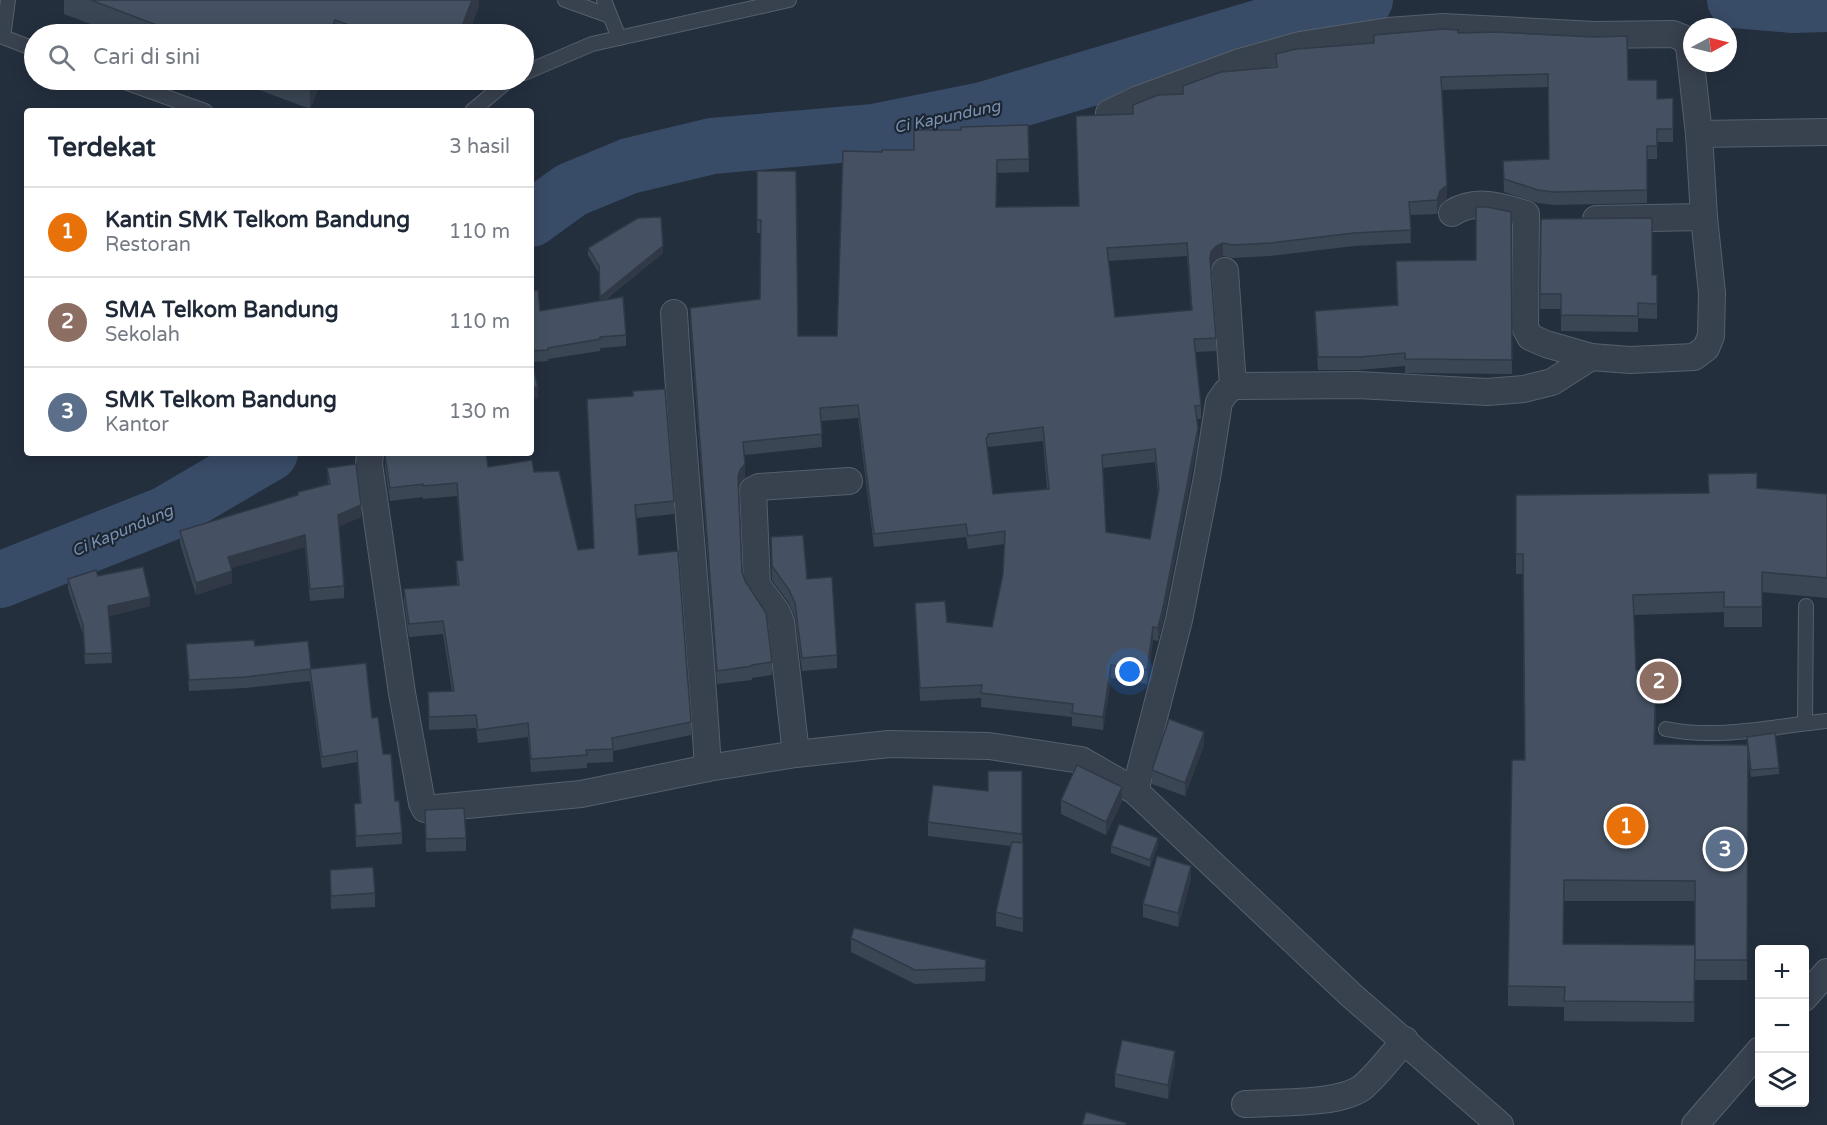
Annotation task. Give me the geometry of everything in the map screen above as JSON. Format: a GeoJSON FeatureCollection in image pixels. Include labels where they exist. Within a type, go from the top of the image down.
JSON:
{"type":"FeatureCollection","features":[{"type":"Feature","properties":{"kind":"street"},"geometry":{"type":"LineString","coordinates":[[1109,113],[1136,100],[1240,62],[1300,45],[1388,31],[1443,27],[1595,35],[1673,34],[1683,38],[1689,46],[1712,293],[1711,336],[1706,348],[1694,357],[1630,360],[1592,357],[1530,338],[1525,327],[1526,214]]}},
{"type":"Feature","properties":{"kind":"street"},"geometry":{"type":"LineString","coordinates":[[1699,134],[1827,132]]}},
{"type":"Feature","properties":{"kind":"street"},"geometry":{"type":"LineString","coordinates":[[1452,213],[1459,208],[1479,204],[1503,207],[1534,218],[1704,217]]}},
{"type":"Feature","properties":{"kind":"street"},"geometry":{"type":"LineString","coordinates":[[1225,271],[1233,387]]}},
{"type":"Feature","properties":{"kind":"street"},"geometry":{"type":"LineString","coordinates":[[674,313],[682,452],[701,653],[708,768]]}},
{"type":"Feature","properties":{"kind":"street"},"geometry":{"type":"LineString","coordinates":[[1135,791],[1179,620],[1207,478],[1219,402],[1226,392],[1233,387],[1358,385],[1487,392],[1524,389],[1552,382],[1592,357]]}},
{"type":"Feature","properties":{"kind":"street"},"geometry":{"type":"LineString","coordinates":[[370,456],[369,464],[402,693],[425,809],[581,794],[708,768],[796,754],[889,744],[989,746],[1081,760],[1135,791],[1351,995],[1500,1125]]}},
{"type":"Feature","properties":{"kind":"street"},"geometry":{"type":"LineString","coordinates":[[796,754],[781,622],[777,612],[757,585],[753,490],[759,487],[849,481]]}},
{"type":"Feature","properties":{"kind":"street"},"geometry":{"type":"LineString","coordinates":[[1809,992],[1827,972]]}},
{"type":"Feature","properties":{"kind":"street"},"geometry":{"type":"LineString","coordinates":[[1245,1104],[1334,1098],[1356,1092],[1405,1040]]}},
{"type":"Feature","properties":{"kind":"street"},"geometry":{"type":"LineString","coordinates":[[1695,1125],[1757,1053]]}},
{"type":"Feature","properties":{"kind":"lane"},"geometry":{"type":"LineString","coordinates":[[8,0],[3,37],[24,45]]}},
{"type":"Feature","properties":{"kind":"lane"},"geometry":{"type":"LineString","coordinates":[[565,0],[610,16]]}},
{"type":"Feature","properties":{"kind":"lane"},"geometry":{"type":"LineString","coordinates":[[604,0],[619,38]]}},
{"type":"Feature","properties":{"kind":"lane"},"geometry":{"type":"LineString","coordinates":[[534,69],[592,44],[789,0]]}},
{"type":"Feature","properties":{"kind":"lane"},"geometry":{"type":"LineString","coordinates":[[147,90],[197,108]]}},
{"type":"Feature","properties":{"kind":"lane"},"geometry":{"type":"LineString","coordinates":[[476,108],[497,90]]}},
{"type":"Feature","properties":{"kind":"lane"},"geometry":{"type":"LineString","coordinates":[[1805,723],[1806,606]]}},
{"type":"Feature","properties":{"kind":"lane"},"geometry":{"type":"LineString","coordinates":[[1666,729],[1711,734],[1827,721]]}},
{"type":"Feature","properties":{"kind":"building"},"geometry":{"type":"Polygon","coordinates":[[[91,0],[472,0],[463,24],[346,24],[335,20],[333,24],[154,24],[91,0]]]}},
{"type":"Feature","properties":{"kind":"building"},"geometry":{"type":"Polygon","coordinates":[[[1443,29],[1458,30],[1458,33],[1627,36],[1628,80],[1657,80],[1657,99],[1673,98],[1673,129],[1657,129],[1657,146],[1647,146],[1647,190],[1553,192],[1538,190],[1504,179],[1503,161],[1549,159],[1548,74],[1441,77],[1447,185],[1440,191],[1437,200],[1409,202],[1411,230],[1354,233],[1270,243],[1232,245],[1223,243],[1216,246],[1211,252],[1210,259],[1216,338],[1194,339],[1201,405],[1195,406],[1198,428],[1164,603],[1158,628],[1153,627],[1147,670],[1111,665],[1103,717],[1072,713],[1073,704],[981,693],[982,685],[920,688],[915,603],[945,601],[947,622],[992,627],[1003,574],[1005,531],[968,536],[966,524],[874,534],[858,405],[820,408],[822,434],[743,442],[745,464],[738,477],[742,572],[745,581],[766,613],[772,662],[717,671],[690,308],[760,299],[761,220],[757,220],[757,171],[796,171],[798,336],[837,336],[843,151],[914,150],[914,130],[961,130],[961,127],[1028,125],[1029,159],[997,160],[996,207],[1079,206],[1076,116],[1133,114],[1133,105],[1158,95],[1183,94],[1183,86],[1221,72],[1277,67],[1276,54],[1296,49],[1374,43],[1374,35],[1443,29]],[[1187,243],[1107,248],[1115,317],[1192,310],[1187,243]],[[1043,427],[988,434],[986,438],[993,494],[1049,489],[1043,427]],[[1155,449],[1102,455],[1106,532],[1150,539],[1159,489],[1155,449]]]}},
{"type":"Feature","properties":{"kind":"building"},"geometry":{"type":"Polygon","coordinates":[[[1476,207],[1511,212],[1512,360],[1405,359],[1405,353],[1359,357],[1318,357],[1315,311],[1398,305],[1396,261],[1476,260],[1476,207]]]}},
{"type":"Feature","properties":{"kind":"building"},"geometry":{"type":"Polygon","coordinates":[[[661,217],[663,246],[600,297],[599,266],[588,248],[638,218],[661,217]]]}},
{"type":"Feature","properties":{"kind":"building"},"geometry":{"type":"Polygon","coordinates":[[[1652,218],[1652,275],[1657,275],[1657,304],[1638,303],[1638,316],[1561,315],[1561,294],[1540,294],[1541,219],[1652,218]]]}},
{"type":"Feature","properties":{"kind":"building"},"geometry":{"type":"Polygon","coordinates":[[[538,290],[540,311],[623,297],[626,335],[600,337],[600,339],[548,348],[548,350],[534,351],[534,291],[538,290]]]}},
{"type":"Feature","properties":{"kind":"building"},"geometry":{"type":"Polygon","coordinates":[[[534,370],[538,387],[534,388],[534,370]]]}},
{"type":"Feature","properties":{"kind":"building"},"geometry":{"type":"Polygon","coordinates":[[[665,389],[674,501],[635,505],[639,555],[678,551],[691,722],[612,738],[613,749],[586,750],[587,755],[531,759],[528,723],[478,730],[476,715],[429,717],[428,692],[454,691],[443,621],[409,624],[404,589],[459,585],[456,561],[463,560],[457,483],[390,488],[385,456],[486,456],[488,467],[532,460],[534,472],[559,471],[578,550],[594,548],[587,399],[633,396],[633,391],[665,389]]]}},
{"type":"Feature","properties":{"kind":"building"},"geometry":{"type":"Polygon","coordinates":[[[356,464],[361,505],[338,515],[344,586],[310,589],[305,535],[228,557],[232,571],[196,583],[180,531],[298,495],[298,492],[330,484],[327,468],[356,464]]]}},
{"type":"Feature","properties":{"kind":"building"},"geometry":{"type":"Polygon","coordinates":[[[1757,473],[1757,488],[1827,494],[1827,578],[1762,572],[1762,607],[1724,607],[1724,592],[1633,595],[1636,670],[1656,671],[1654,744],[1748,745],[1747,960],[1695,960],[1695,945],[1694,1002],[1564,1001],[1565,987],[1508,986],[1512,760],[1525,760],[1523,554],[1516,554],[1516,495],[1709,493],[1708,474],[1757,473]],[[1564,880],[1563,944],[1695,945],[1695,881],[1564,880]]]}},
{"type":"Feature","properties":{"kind":"building"},"geometry":{"type":"Polygon","coordinates":[[[803,535],[807,579],[832,577],[837,655],[802,658],[795,603],[772,566],[771,537],[803,535]]]}},
{"type":"Feature","properties":{"kind":"building"},"geometry":{"type":"Polygon","coordinates":[[[143,567],[150,597],[108,606],[112,653],[85,654],[83,625],[68,579],[96,570],[98,576],[143,567]]]}},
{"type":"Feature","properties":{"kind":"building"},"geometry":{"type":"Polygon","coordinates":[[[254,640],[255,646],[308,641],[311,669],[366,663],[372,718],[378,717],[383,754],[391,754],[395,801],[399,801],[402,833],[356,836],[354,804],[361,803],[357,751],[322,757],[310,669],[245,677],[189,680],[186,644],[254,640]]]}},
{"type":"Feature","properties":{"kind":"building"},"geometry":{"type":"Polygon","coordinates":[[[1169,719],[1204,732],[1185,783],[1152,770],[1169,719]]]}},
{"type":"Feature","properties":{"kind":"building"},"geometry":{"type":"Polygon","coordinates":[[[1775,733],[1779,768],[1751,770],[1747,737],[1775,733]]]}},
{"type":"Feature","properties":{"kind":"building"},"geometry":{"type":"Polygon","coordinates":[[[1077,765],[1122,787],[1106,822],[1061,800],[1077,765]]]}},
{"type":"Feature","properties":{"kind":"building"},"geometry":{"type":"Polygon","coordinates":[[[988,771],[1022,771],[1022,834],[928,822],[933,785],[988,791],[988,771]]]}},
{"type":"Feature","properties":{"kind":"building"},"geometry":{"type":"Polygon","coordinates":[[[464,808],[466,838],[426,839],[425,810],[464,808]]]}},
{"type":"Feature","properties":{"kind":"building"},"geometry":{"type":"Polygon","coordinates":[[[1119,824],[1158,838],[1150,860],[1111,846],[1119,824]]]}},
{"type":"Feature","properties":{"kind":"building"},"geometry":{"type":"Polygon","coordinates":[[[1012,842],[1023,843],[1023,919],[996,912],[1012,842]]]}},
{"type":"Feature","properties":{"kind":"building"},"geometry":{"type":"Polygon","coordinates":[[[1157,856],[1191,866],[1178,913],[1143,904],[1157,856]]]}},
{"type":"Feature","properties":{"kind":"building"},"geometry":{"type":"Polygon","coordinates":[[[373,867],[375,893],[331,896],[330,870],[373,867]]]}},
{"type":"Feature","properties":{"kind":"building"},"geometry":{"type":"Polygon","coordinates":[[[854,928],[986,960],[985,968],[915,970],[851,938],[854,928]]]}},
{"type":"Feature","properties":{"kind":"building"},"geometry":{"type":"Polygon","coordinates":[[[1122,1040],[1175,1051],[1168,1085],[1115,1074],[1122,1040]]]}},
{"type":"Feature","properties":{"kind":"building"},"geometry":{"type":"Polygon","coordinates":[[[1086,1112],[1126,1123],[1125,1125],[1082,1125],[1086,1112]]]}},
{"type":"Feature","properties":{"kind":"waterway","name":"Ci Kapundung"},"geometry":{"type":"LineString","coordinates":[[534,217],[571,190],[629,166],[712,146],[874,132],[983,110],[1275,23],[1365,0]]}},
{"type":"Feature","properties":{"kind":"waterway","name":"Ci Kapundung"},"geometry":{"type":"LineString","coordinates":[[1735,0],[1793,5],[1827,4]]}},
{"type":"Feature","properties":{"kind":"waterway","name":"Ci Kapundung"},"geometry":{"type":"LineString","coordinates":[[0,580],[166,514],[265,456]]}},
{"type":"Feature","properties":{"kind":"place","name":"SMA Telkom Bandung"},"geometry":{"type":"Point","coordinates":[1659,681]}},
{"type":"Feature","properties":{"kind":"place","name":"Kantin SMK Telkom Bandung"},"geometry":{"type":"Point","coordinates":[1626,826]}},
{"type":"Feature","properties":{"kind":"place","name":"SMK Telkom Bandung"},"geometry":{"type":"Point","coordinates":[1725,849]}}]}
